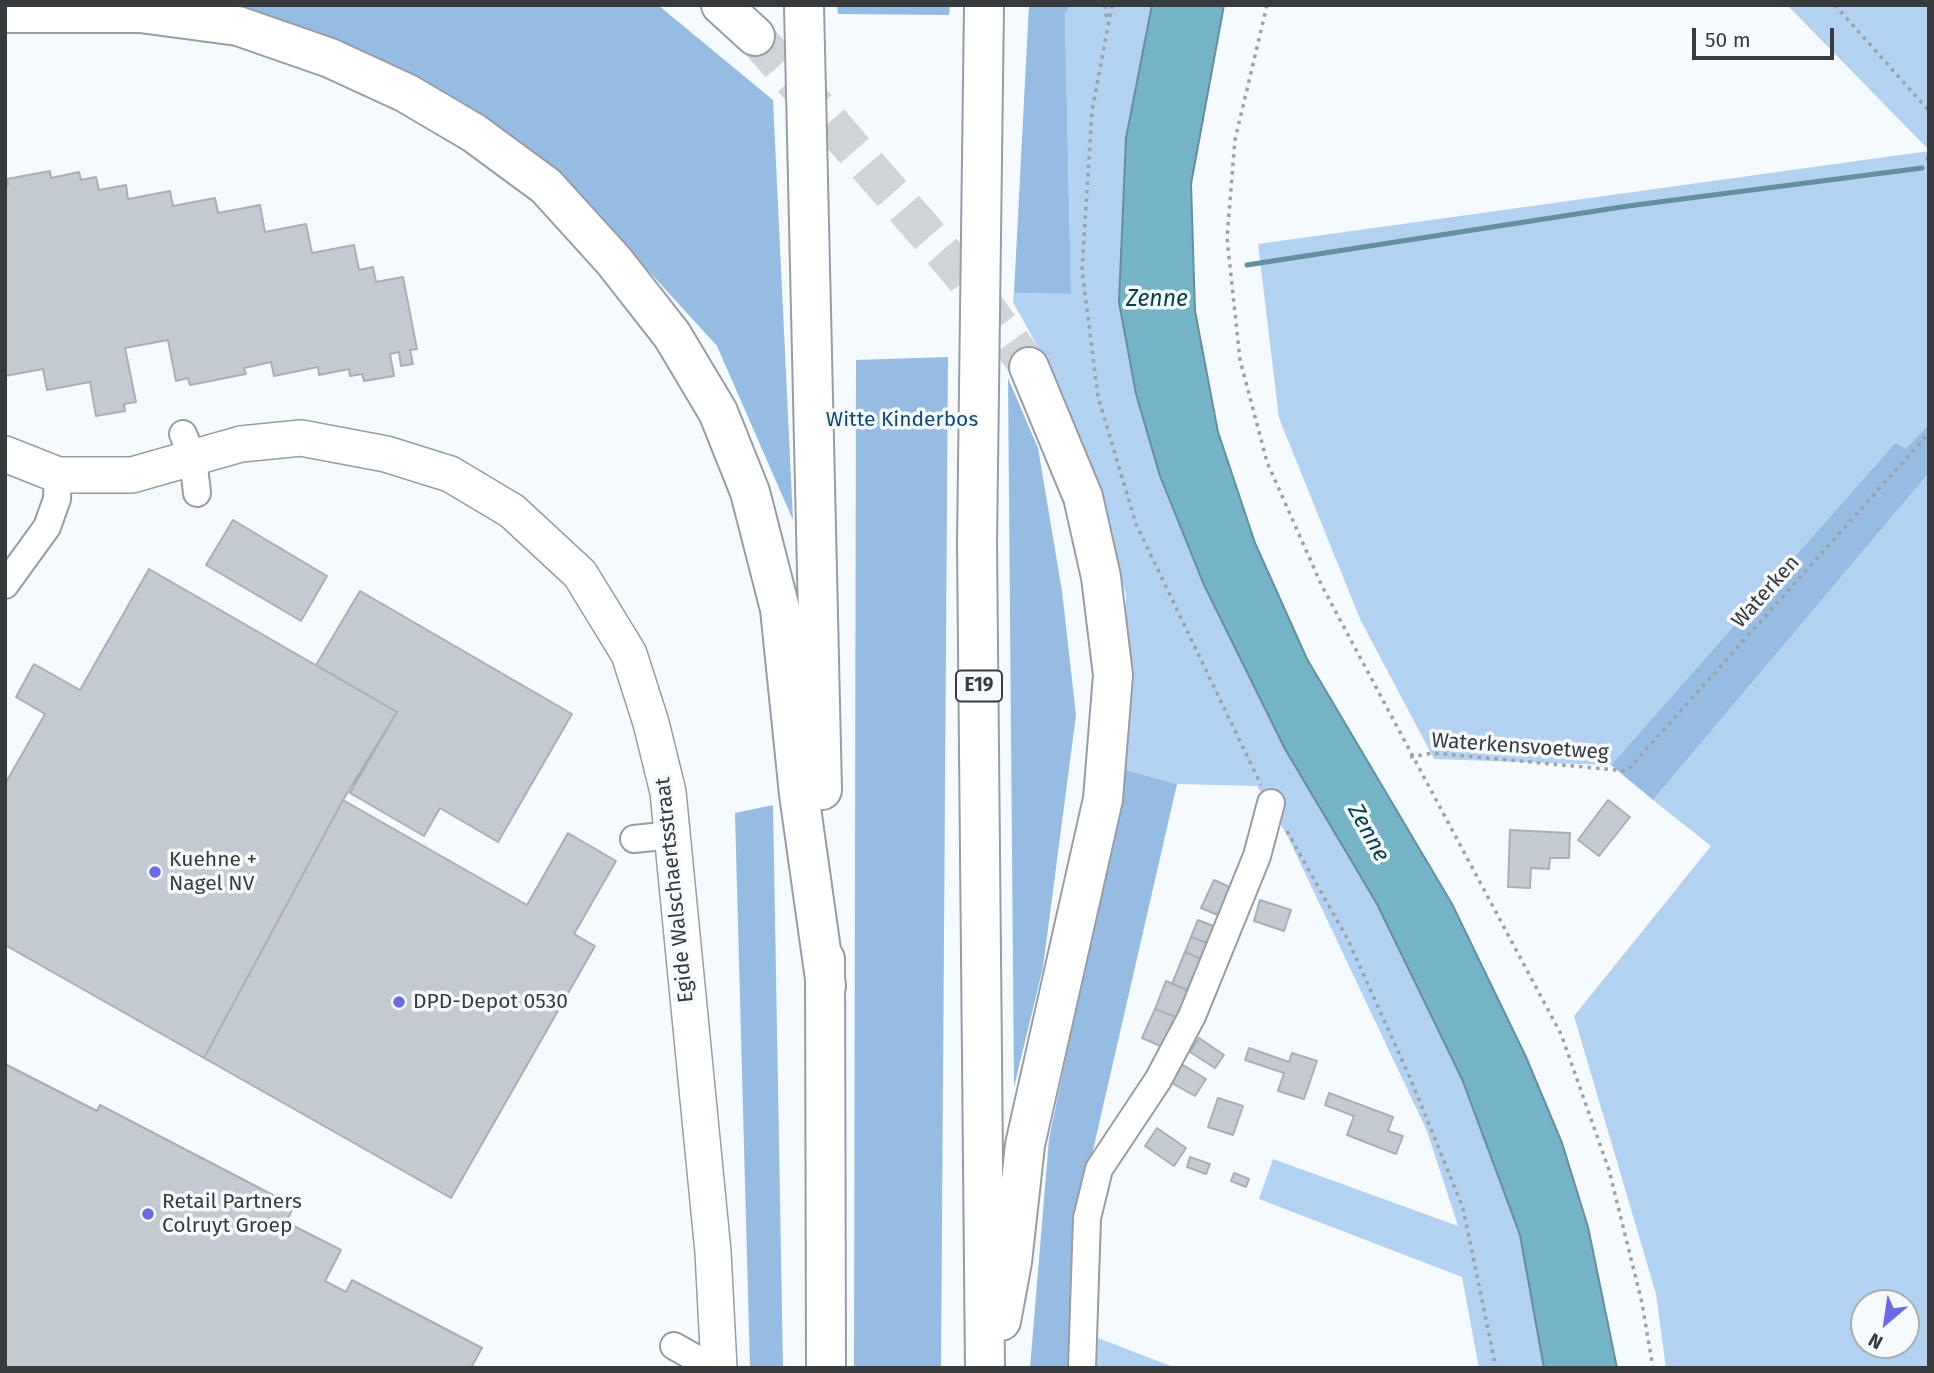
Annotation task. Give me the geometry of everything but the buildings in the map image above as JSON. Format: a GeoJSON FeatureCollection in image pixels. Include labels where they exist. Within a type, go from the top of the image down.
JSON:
{"type":"FeatureCollection","features":[{"type":"Feature","properties":{"kind":"highway"},"geometry":{"type":"LineString","coordinates":[[720,5],[755,36]]}},
{"type":"Feature","properties":{"kind":"highway"},"geometry":{"type":"LineString","coordinates":[[804,5],[826,986],[826,1368]]}},
{"type":"Feature","properties":{"kind":"highway","name":"E19"},"geometry":{"type":"LineString","coordinates":[[984,5],[977,543],[985,1368]]}},
{"type":"Feature","properties":{"kind":"highway"},"geometry":{"type":"LineString","coordinates":[[5,13],[140,13],[226,25],[330,58],[406,93],[474,133],[546,186],[614,261],[672,335],[718,412],[750,492],[780,610],[799,793],[826,986]]}},
{"type":"Feature","properties":{"kind":"highway"},"geometry":{"type":"LineString","coordinates":[[992,1368],[1012,1262],[1025,1145],[1103,799],[1113,675],[1101,577],[1083,497],[1029,367]]}},
{"type":"Feature","properties":{"kind":"main road","name":"Egide Walschaertsstraat"},"geometry":{"type":"LineString","coordinates":[[58,475],[132,475],[188,446],[301,438],[386,454],[450,474],[512,511],[580,574],[628,654],[651,723],[667,792],[713,1252],[716,1368]]}},
{"type":"Feature","properties":{"kind":"main road"},"geometry":{"type":"LineString","coordinates":[[5,454],[58,475]]}},
{"type":"Feature","properties":{"kind":"street"},"geometry":{"type":"LineString","coordinates":[[188,446],[197,493]]}},
{"type":"Feature","properties":{"kind":"street"},"geometry":{"type":"LineString","coordinates":[[9,573],[47,527],[57,499],[58,475]]}},
{"type":"Feature","properties":{"kind":"street"},"geometry":{"type":"LineString","coordinates":[[1082,1368],[1087,1218],[1099,1170],[1158,1080],[1192,1016],[1253,868],[1271,803]]}},
{"type":"Feature","properties":{"kind":"street"},"geometry":{"type":"LineString","coordinates":[[634,839],[672,835]]}},
{"type":"Feature","properties":{"kind":"street"},"geometry":{"type":"LineString","coordinates":[[674,1346],[716,1368]]}},
{"type":"Feature","properties":{"kind":"path"},"geometry":{"type":"LineString","coordinates":[[1105,5],[1108,28]]}},
{"type":"Feature","properties":{"kind":"path"},"geometry":{"type":"LineString","coordinates":[[1112,5],[1092,111],[1082,270],[1098,397],[1136,524],[1271,803],[1347,938],[1457,1195],[1496,1368]]}},
{"type":"Feature","properties":{"kind":"path"},"geometry":{"type":"LineString","coordinates":[[1267,5],[1235,140],[1227,238],[1240,360],[1267,462],[1321,584],[1410,757],[1561,1034],[1609,1170],[1642,1303],[1653,1368]]}},
{"type":"Feature","properties":{"kind":"path"},"geometry":{"type":"LineString","coordinates":[[1835,5],[1929,111]]}},
{"type":"Feature","properties":{"kind":"path","name":"Waterken"},"geometry":{"type":"LineString","coordinates":[[1627,771],[1929,433]]}},
{"type":"Feature","properties":{"kind":"path","name":"Waterkensvoetweg"},"geometry":{"type":"LineString","coordinates":[[1410,757],[1433,753],[1627,771]]}},
{"type":"Feature","properties":{"kind":"shaded area"},"geometry":{"type":"Polygon","coordinates":[[[1071,5],[1152,5],[1126,138],[1160,476],[1204,585],[1285,749],[1377,904],[1462,1079],[1520,1235],[1544,1368],[1479,1368],[1462,1277],[1259,1199],[1273,1159],[1458,1226],[1427,1131],[1287,835],[1257,786],[1177,784],[1126,770],[1126,595],[1099,492],[1044,358],[1013,302],[1014,293],[1071,294],[1065,14],[1071,5]]]}},
{"type":"Feature","properties":{"kind":"shaded area"},"geometry":{"type":"Polygon","coordinates":[[[1787,5],[1929,5],[1929,150],[1787,5]]]}},
{"type":"Feature","properties":{"kind":"shaded area"},"geometry":{"type":"Polygon","coordinates":[[[1929,151],[1929,424],[1906,450],[1895,443],[1611,765],[1434,759],[1360,619],[1279,418],[1258,244],[1929,151]]]}},
{"type":"Feature","properties":{"kind":"shaded area"},"geometry":{"type":"Polygon","coordinates":[[[1929,473],[1929,1368],[1666,1368],[1656,1294],[1574,1016],[1711,846],[1653,800],[1929,473]]]}},
{"type":"Feature","properties":{"kind":"shaded area"},"geometry":{"type":"Polygon","coordinates":[[[1098,1338],[1176,1368],[1097,1368],[1098,1338]]]}},
{"type":"Feature","properties":{"kind":"green space"},"geometry":{"type":"Polygon","coordinates":[[[211,5],[658,5],[773,100],[793,520],[717,346],[561,175],[211,5]]]}},
{"type":"Feature","properties":{"kind":"green space"},"geometry":{"type":"Polygon","coordinates":[[[837,5],[950,5],[949,15],[838,14],[837,5]]]}},
{"type":"Feature","properties":{"kind":"green space"},"geometry":{"type":"Polygon","coordinates":[[[1029,5],[1071,5],[1065,14],[1071,294],[1014,293],[1029,5]]]}},
{"type":"Feature","properties":{"kind":"green space","name":"Witte Kinderbos"},"geometry":{"type":"Polygon","coordinates":[[[948,357],[941,1368],[854,1368],[856,360],[948,357]]]}},
{"type":"Feature","properties":{"kind":"green space"},"geometry":{"type":"Polygon","coordinates":[[[1008,378],[1038,448],[1062,591],[1076,715],[1043,967],[1014,1087],[1008,378]]]}},
{"type":"Feature","properties":{"kind":"green space"},"geometry":{"type":"Polygon","coordinates":[[[1929,424],[1929,473],[1653,800],[1611,765],[1895,443],[1906,449],[1929,424]]]}},
{"type":"Feature","properties":{"kind":"green space"},"geometry":{"type":"Polygon","coordinates":[[[1126,770],[1177,784],[1082,1198],[1070,1368],[1030,1368],[1049,1139],[1126,770]]]}},
{"type":"Feature","properties":{"kind":"green space"},"geometry":{"type":"Polygon","coordinates":[[[773,805],[783,1368],[750,1368],[735,813],[773,805]]]}},
{"type":"Feature","properties":{"kind":"water","name":"Zenne"},"geometry":{"type":"Polygon","coordinates":[[[1152,5],[1224,5],[1191,184],[1195,311],[1218,432],[1255,543],[1307,659],[1452,904],[1526,1057],[1562,1143],[1588,1227],[1617,1368],[1544,1368],[1520,1235],[1462,1079],[1377,904],[1285,749],[1204,585],[1160,476],[1136,394],[1119,302],[1126,138],[1152,5]]]}},
{"type":"Feature","properties":{"kind":"waterway"},"geometry":{"type":"LineString","coordinates":[[1247,265],[1628,206],[1922,168]]}},
{"type":"Feature","properties":{"kind":"tunnel"},"geometry":{"type":"LineString","coordinates":[[755,36],[960,272],[1029,367]]}},
{"type":"Feature","properties":{"kind":"place","name":"Kuehne + Nagel NV"},"geometry":{"type":"Point","coordinates":[155,872]}},
{"type":"Feature","properties":{"kind":"place","name":"DPD-Depot 0530"},"geometry":{"type":"Point","coordinates":[399,1002]}},
{"type":"Feature","properties":{"kind":"place","name":"Retail Partners Colruyt Groep"},"geometry":{"type":"Point","coordinates":[148,1214]}}]}
